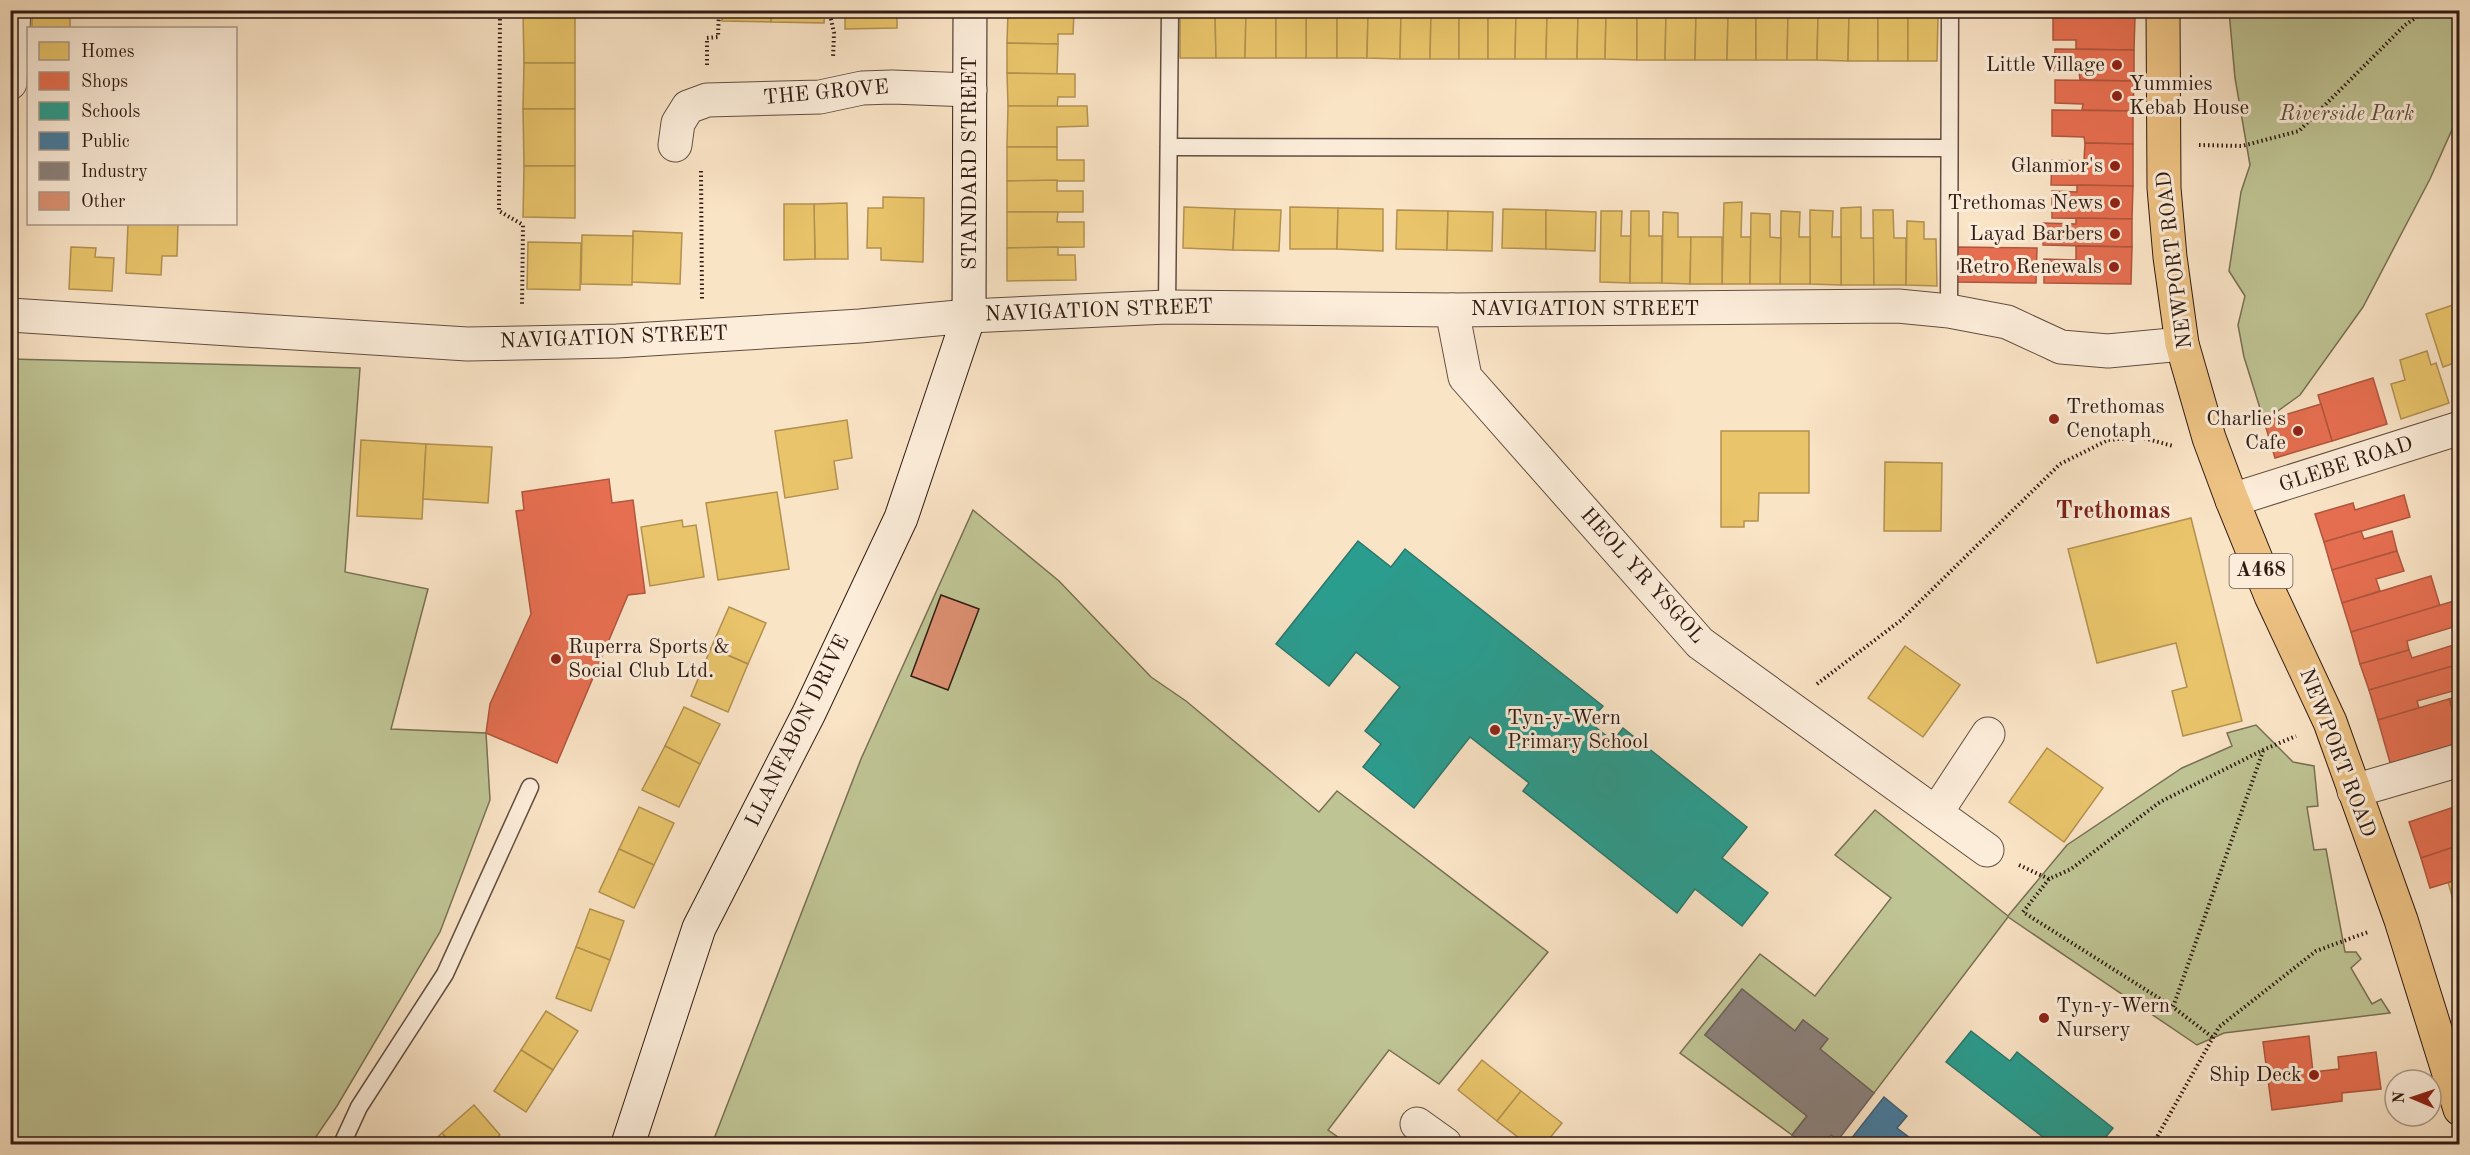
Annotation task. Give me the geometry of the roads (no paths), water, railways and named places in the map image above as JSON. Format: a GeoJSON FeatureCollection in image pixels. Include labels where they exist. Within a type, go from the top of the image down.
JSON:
{"type":"FeatureCollection","features":[{"type":"Feature","properties":{"kind":"main road","name":"NEWPORT ROAD"},"geometry":{"type":"LineString","coordinates":[[2163,10],[2162,144],[2170,257],[2182,344],[2209,438],[2232,500],[2271,596],[2330,722],[2401,920],[2460,1109]]}},
{"type":"Feature","properties":{"kind":"street"},"geometry":{"type":"LineString","coordinates":[[10,83],[14,10]]}},
{"type":"Feature","properties":{"kind":"street","name":"STANDARD STREET"},"geometry":{"type":"LineString","coordinates":[[969,316],[970,10]]}},
{"type":"Feature","properties":{"kind":"street","name":"THE GROVE"},"geometry":{"type":"LineString","coordinates":[[675,145],[678,123],[688,107],[707,100],[820,97],[862,88],[970,90]]}},
{"type":"Feature","properties":{"kind":"street","name":"NAVIGATION STREET"},"geometry":{"type":"LineString","coordinates":[[10,315],[467,344],[617,341],[860,326],[969,316],[1167,307],[1452,310],[1898,306],[1949,311],[2007,322],[2061,347],[2108,351],[2182,344]]}},
{"type":"Feature","properties":{"kind":"street","name":"HEOL YR YSGOL"},"geometry":{"type":"LineString","coordinates":[[1452,310],[1465,377],[1700,643],[1987,850]]}},
{"type":"Feature","properties":{"kind":"street","name":"LLANFABON DRIVE"},"geometry":{"type":"LineString","coordinates":[[628,1144],[699,928],[809,713],[901,518],[969,316]]}},
{"type":"Feature","properties":{"kind":"street","name":"GLEBE ROAD"},"geometry":{"type":"LineString","coordinates":[[2232,500],[2460,428]]}},
{"type":"Feature","properties":{"kind":"street"},"geometry":{"type":"LineString","coordinates":[[1936,813],[1988,734]]}},
{"type":"Feature","properties":{"kind":"street"},"geometry":{"type":"LineString","coordinates":[[2354,791],[2460,760]]}},
{"type":"Feature","properties":{"kind":"street"},"geometry":{"type":"LineString","coordinates":[[1418,1124],[1445,1144]]}},
{"type":"Feature","properties":{"kind":"lane"},"geometry":{"type":"LineString","coordinates":[[1167,307],[1170,10]]}},
{"type":"Feature","properties":{"kind":"lane"},"geometry":{"type":"LineString","coordinates":[[1949,311],[1950,10]]}},
{"type":"Feature","properties":{"kind":"lane"},"geometry":{"type":"LineString","coordinates":[[1169,147],[1949,148]]}},
{"type":"Feature","properties":{"kind":"lane"},"geometry":{"type":"LineString","coordinates":[[342,1144],[359,1107],[445,974],[530,787]]}},
{"type":"Feature","properties":{"kind":"place","name":"Little Village"},"geometry":{"type":"Point","coordinates":[2117,65]}},
{"type":"Feature","properties":{"kind":"place","name":"Yummies Kebab House"},"geometry":{"type":"Point","coordinates":[2117,96]}},
{"type":"Feature","properties":{"kind":"place","name":"Glanmor's"},"geometry":{"type":"Point","coordinates":[2115,166]}},
{"type":"Feature","properties":{"kind":"place","name":"Trethomas News"},"geometry":{"type":"Point","coordinates":[2115,203]}},
{"type":"Feature","properties":{"kind":"place","name":"Layad Barbers"},"geometry":{"type":"Point","coordinates":[2115,234]}},
{"type":"Feature","properties":{"kind":"place","name":"Retro Renewals"},"geometry":{"type":"Point","coordinates":[2114,267]}},
{"type":"Feature","properties":{"kind":"place","name":"Trethomas Cenotaph"},"geometry":{"type":"Point","coordinates":[2054,419]}},
{"type":"Feature","properties":{"kind":"place","name":"Charlie's Cafe"},"geometry":{"type":"Point","coordinates":[2298,431]}},
{"type":"Feature","properties":{"kind":"place","name":"Ruperra Sports & Social Club Ltd."},"geometry":{"type":"Point","coordinates":[556,659]}},
{"type":"Feature","properties":{"kind":"place","name":"Tyn-y-Wern Primary School"},"geometry":{"type":"Point","coordinates":[1495,730]}},
{"type":"Feature","properties":{"kind":"place","name":"Tyn-y-Wern Nursery"},"geometry":{"type":"Point","coordinates":[2044,1018]}},
{"type":"Feature","properties":{"kind":"place","name":"Ship Deck"},"geometry":{"type":"Point","coordinates":[2314,1075]}},
{"type":"Feature","properties":{"kind":"district","name":"Trethomas"},"geometry":{"type":"Point","coordinates":[2113,512]}},
{"type":"Feature","properties":{"kind":"park label","name":"Riverside Park"},"geometry":{"type":"Point","coordinates":[2347,114]}}]}
